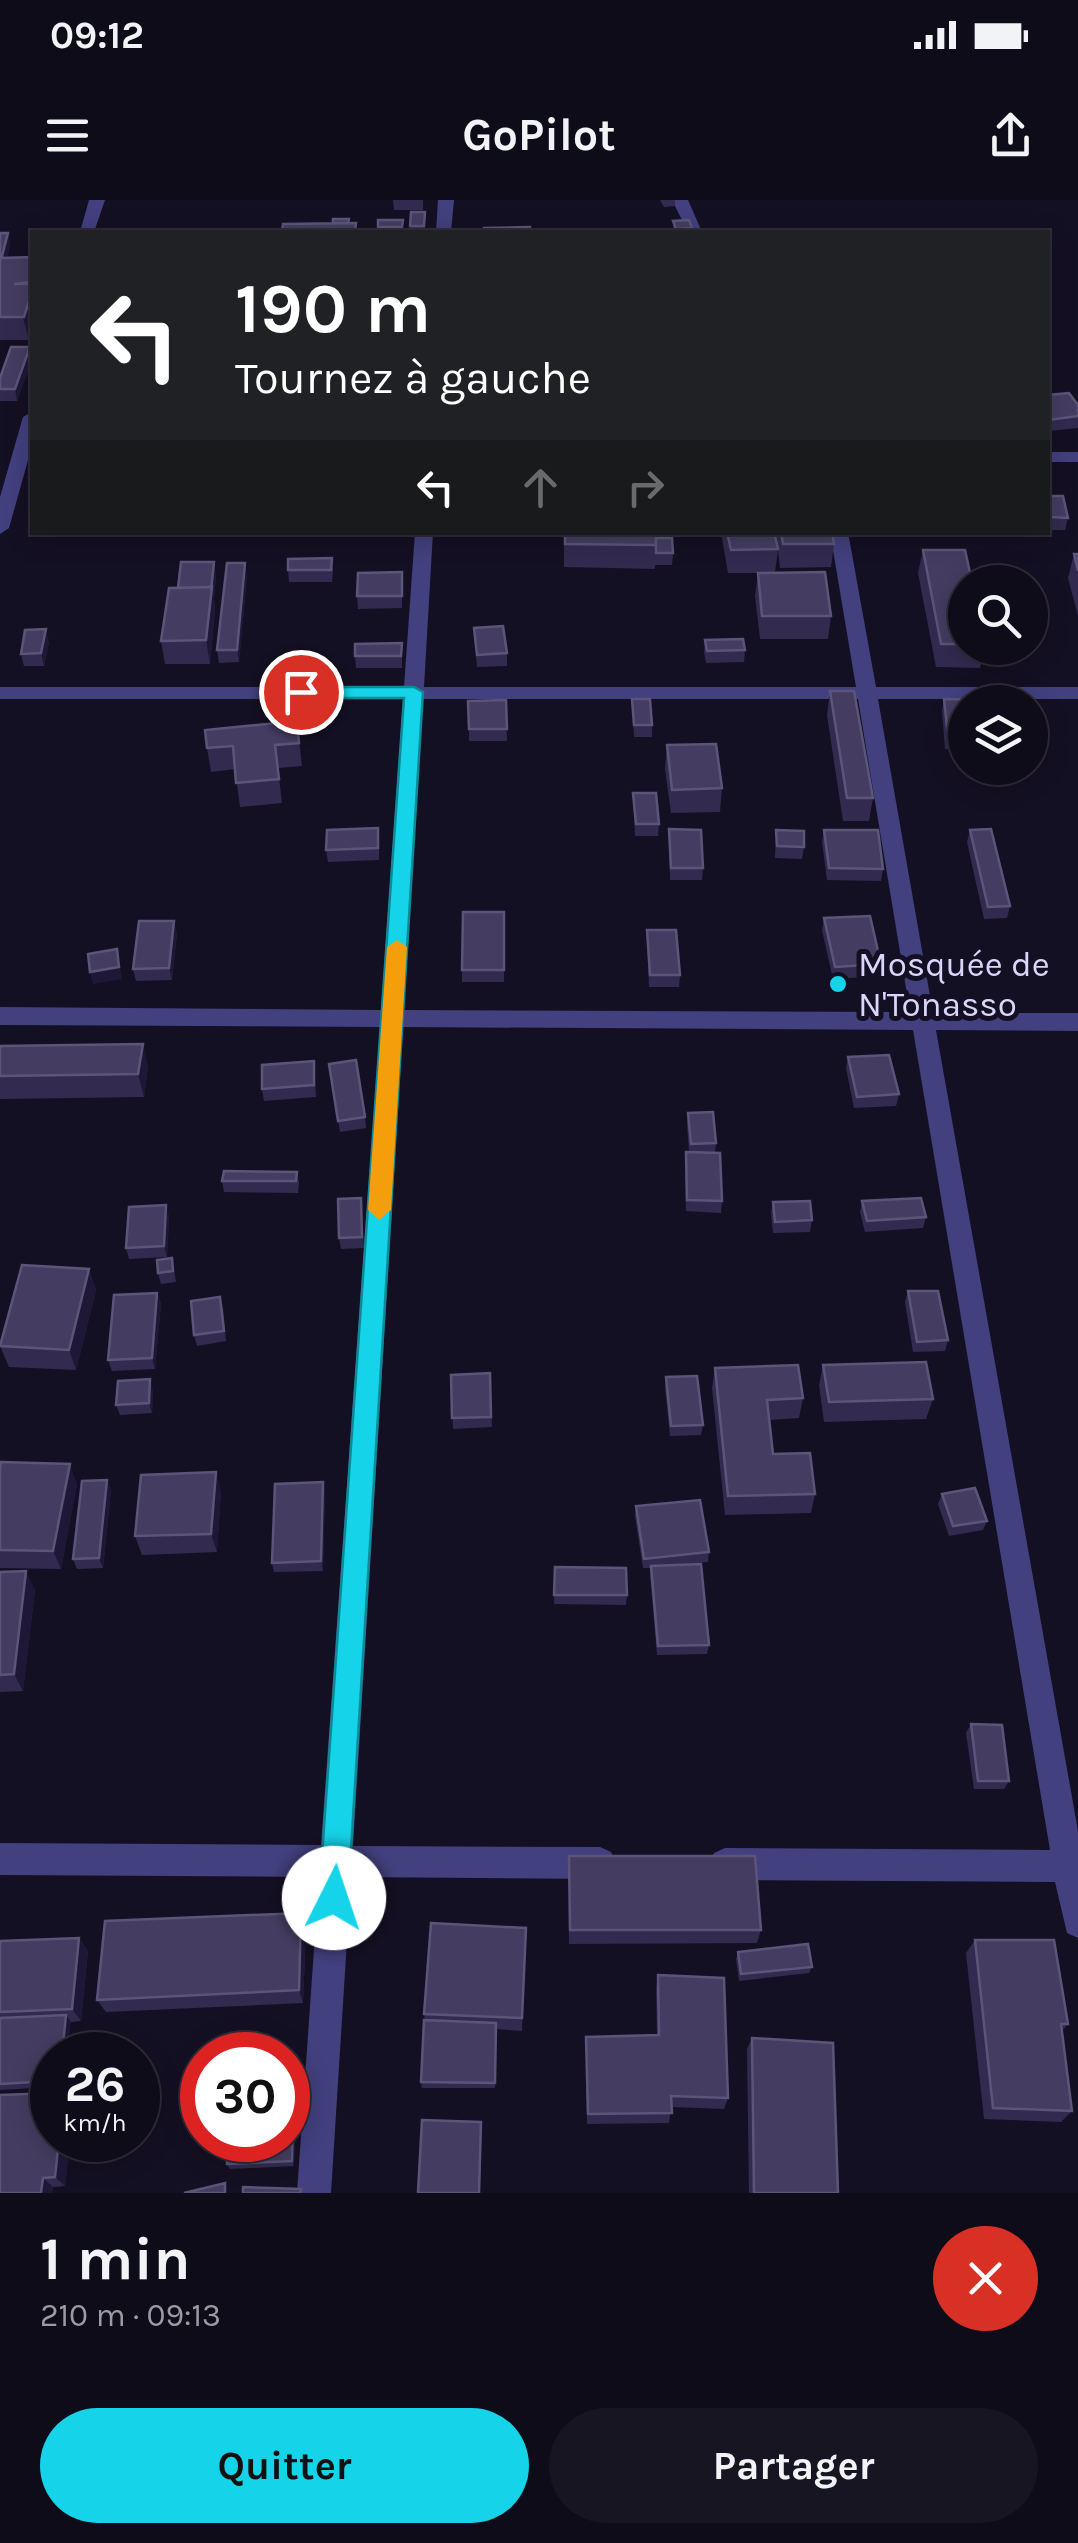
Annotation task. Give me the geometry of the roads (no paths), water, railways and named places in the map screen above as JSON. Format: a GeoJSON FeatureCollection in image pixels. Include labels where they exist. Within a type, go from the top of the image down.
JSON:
{"type":"FeatureCollection","features":[{"type":"Feature","properties":{"kind":"street"},"geometry":{"type":"LineString","coordinates":[[88,230],[97,200]]}},
{"type":"Feature","properties":{"kind":"street"},"geometry":{"type":"LineString","coordinates":[[444,230],[446,200]]}},
{"type":"Feature","properties":{"kind":"street"},"geometry":{"type":"LineString","coordinates":[[680,200],[695,230]]}},
{"type":"Feature","properties":{"kind":"street"},"geometry":{"type":"LineString","coordinates":[[0,455],[27,455],[0,528]]}},
{"type":"Feature","properties":{"kind":"street"},"geometry":{"type":"LineString","coordinates":[[1050,457],[1078,457]]}},
{"type":"Feature","properties":{"kind":"street"},"geometry":{"type":"LineString","coordinates":[[314,2193],[424,535]]}},
{"type":"Feature","properties":{"kind":"street"},"geometry":{"type":"LineString","coordinates":[[840,535],[1073,1866],[1078,1922]]}},
{"type":"Feature","properties":{"kind":"street"},"geometry":{"type":"LineString","coordinates":[[0,692],[1078,693]]}},
{"type":"Feature","properties":{"kind":"street"},"geometry":{"type":"LineString","coordinates":[[0,1016],[1078,1022]]}},
{"type":"Feature","properties":{"kind":"street"},"geometry":{"type":"LineString","coordinates":[[0,1859],[633,1863]]}},
{"type":"Feature","properties":{"kind":"street"},"geometry":{"type":"LineString","coordinates":[[692,1864],[1073,1866]]}},
{"type":"Feature","properties":{"kind":"place","name":"Mosquée de N'Tonasso"},"geometry":{"type":"Point","coordinates":[838,984]}}]}
